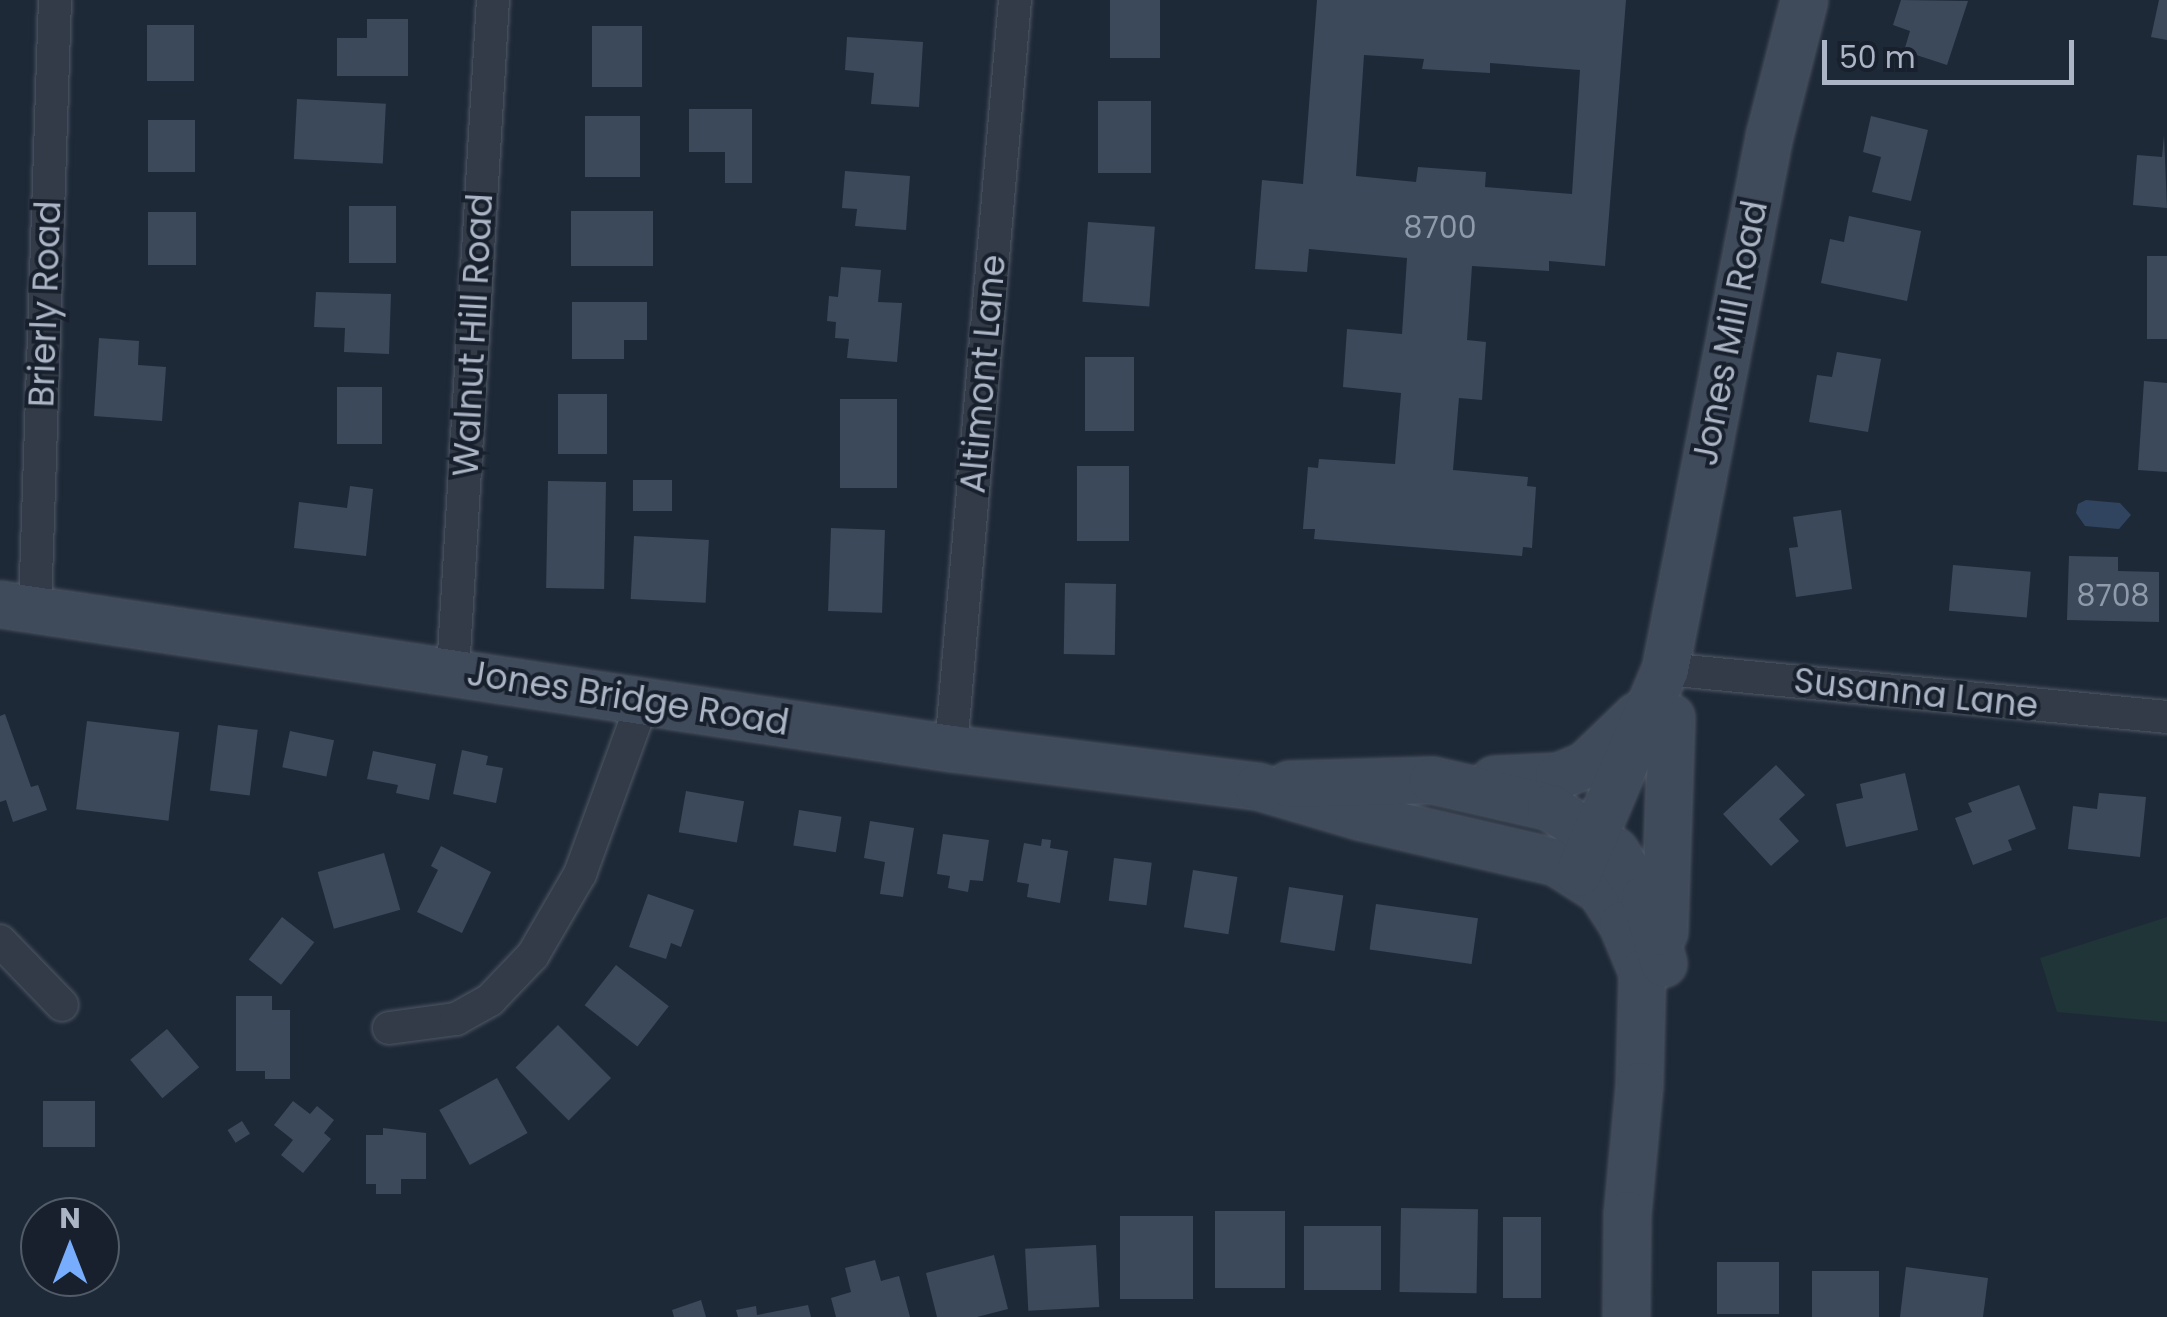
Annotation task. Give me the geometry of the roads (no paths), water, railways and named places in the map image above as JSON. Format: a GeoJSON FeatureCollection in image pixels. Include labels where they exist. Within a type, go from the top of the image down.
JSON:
{"type":"FeatureCollection","features":[{"type":"Feature","properties":{"kind":"main road","name":"Jones Mill Road"},"geometry":{"type":"LineString","coordinates":[[1599,851],[1661,697],[1769,136],[1804,0]]}},
{"type":"Feature","properties":{"kind":"main road","name":"Jones Bridge Road"},"geometry":{"type":"LineString","coordinates":[[18,606],[950,748],[1258,786],[1432,780],[1550,807],[1599,851]]}},
{"type":"Feature","properties":{"kind":"main road"},"geometry":{"type":"LineString","coordinates":[[1432,780],[1558,776],[1585,765],[1661,697]]}},
{"type":"Feature","properties":{"kind":"main road"},"geometry":{"type":"LineString","coordinates":[[1626,1214],[1646,1129],[1664,1088],[1661,697]]}},
{"type":"Feature","properties":{"kind":"main road","name":"Jones Bridge Road"},"geometry":{"type":"LineString","coordinates":[[1258,786],[1360,816],[1556,862],[1599,851]]}},
{"type":"Feature","properties":{"kind":"main road"},"geometry":{"type":"LineString","coordinates":[[1599,851],[1644,898],[1662,959]]}},
{"type":"Feature","properties":{"kind":"main road"},"geometry":{"type":"LineString","coordinates":[[1599,851],[1600,890],[1642,972],[1639,1086],[1626,1214],[1626,1317]]}},
{"type":"Feature","properties":{"kind":"street","name":"Brierly Road"},"geometry":{"type":"LineString","coordinates":[[18,606],[56,0]]}},
{"type":"Feature","properties":{"kind":"street","name":"Walnut Hill Road"},"geometry":{"type":"LineString","coordinates":[[453,671],[494,0]]}},
{"type":"Feature","properties":{"kind":"street","name":"Altimont Lane"},"geometry":{"type":"LineString","coordinates":[[950,748],[1015,0]]}},
{"type":"Feature","properties":{"kind":"street","name":"Susanna Lane"},"geometry":{"type":"LineString","coordinates":[[1661,697],[2167,717]]}},
{"type":"Feature","properties":{"kind":"street"},"geometry":{"type":"LineString","coordinates":[[389,1028],[456,1019],[490,1000],[533,955],[580,874],[643,700]]}},
{"type":"Feature","properties":{"kind":"street"},"geometry":{"type":"LineString","coordinates":[[0,941],[62,1005]]}},
{"type":"Feature","properties":{"kind":"water"},"geometry":{"type":"Polygon","coordinates":[[[2086,500],[2120,503],[2131,515],[2119,529],[2085,526],[2076,513],[2078,504],[2086,500]]]}}]}
